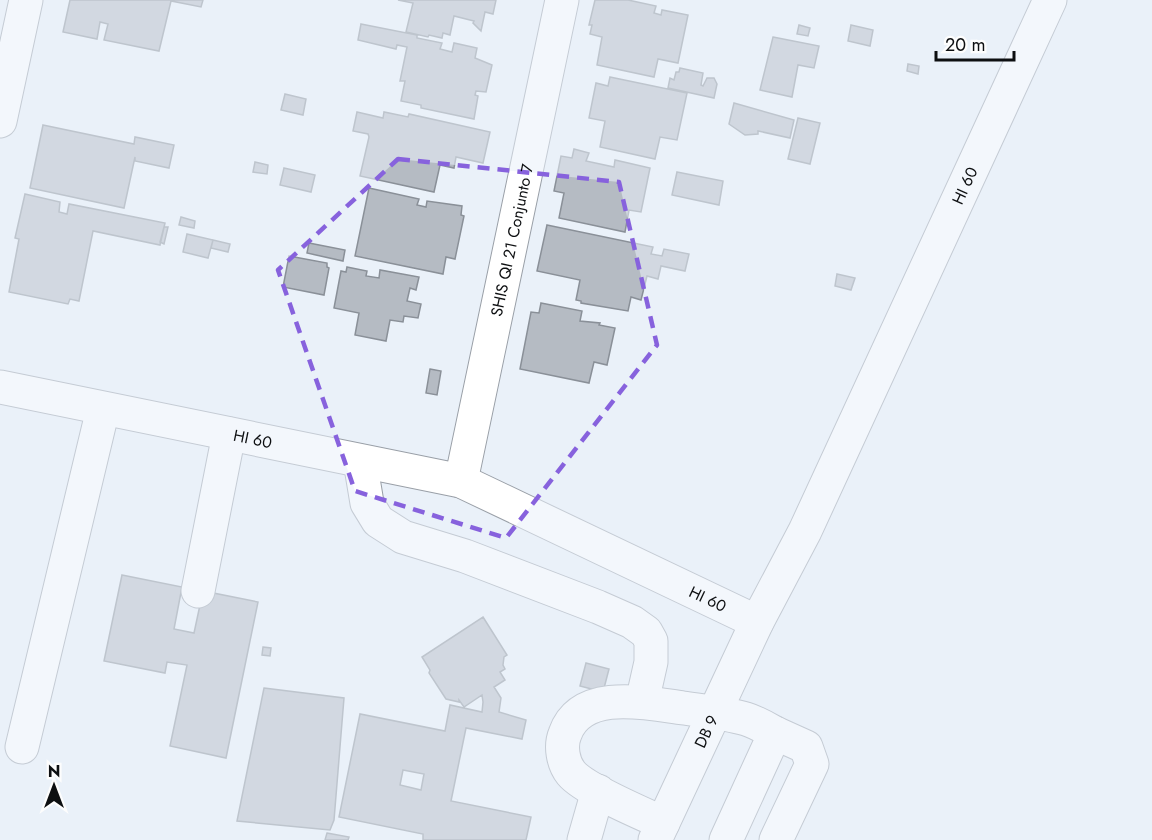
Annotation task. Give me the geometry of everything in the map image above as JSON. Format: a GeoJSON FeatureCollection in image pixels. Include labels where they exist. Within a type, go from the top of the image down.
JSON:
{"type":"FeatureCollection","features":[{"type":"Feature","properties":{"kind":"street"},"geometry":{"type":"LineString","coordinates":[[0,121],[26,0]]}},
{"type":"Feature","properties":{"kind":"street","name":"SHIS QI 21 Conjunto 7"},"geometry":{"type":"LineString","coordinates":[[461,481],[562,0]]}},
{"type":"Feature","properties":{"kind":"street","name":"HI 60"},"geometry":{"type":"LineString","coordinates":[[0,387],[461,481],[757,622],[805,531],[1050,0]]}},
{"type":"Feature","properties":{"kind":"street"},"geometry":{"type":"LineString","coordinates":[[22,747],[103,409]]}},
{"type":"Feature","properties":{"kind":"street"},"geometry":{"type":"LineString","coordinates":[[198,591],[229,434]]}},
{"type":"Feature","properties":{"kind":"street"},"geometry":{"type":"LineString","coordinates":[[360,461],[367,502],[378,521],[404,537],[465,556],[598,607],[632,622],[646,632],[651,641],[651,662],[642,702]]}},
{"type":"Feature","properties":{"kind":"street","name":"DB 9"},"geometry":{"type":"LineString","coordinates":[[659,832],[757,622]]}},
{"type":"Feature","properties":{"kind":"street"},"geometry":{"type":"LineString","coordinates":[[659,832],[581,782],[570,772],[564,759],[564,735],[577,714],[599,705],[620,701],[714,712],[748,719],[806,747],[812,764],[776,840]]}},
{"type":"Feature","properties":{"kind":"street"},"geometry":{"type":"LineString","coordinates":[[726,840],[775,733]]}},
{"type":"Feature","properties":{"kind":"street"},"geometry":{"type":"LineString","coordinates":[[584,840],[598,791]]}},
{"type":"Feature","properties":{"kind":"highlighted area"},"geometry":{"type":"Polygon","coordinates":[[[398,159],[619,182],[657,345],[506,538],[355,491],[278,270],[398,159]]]}},
{"type":"Feature","properties":{"kind":"building"},"geometry":{"type":"Polygon","coordinates":[[[70,0],[203,0],[201,7],[171,1],[159,51],[104,40],[108,24],[100,22],[97,39],[63,32],[70,0]]]}},
{"type":"Feature","properties":{"kind":"building"},"geometry":{"type":"Polygon","coordinates":[[[398,0],[496,0],[493,14],[485,12],[481,31],[473,23],[474,21],[454,16],[450,35],[443,33],[442,38],[406,32],[413,3],[398,0]]]}},
{"type":"Feature","properties":{"kind":"building"},"geometry":{"type":"Polygon","coordinates":[[[595,0],[628,0],[656,6],[654,13],[661,15],[662,10],[688,15],[678,63],[658,59],[654,77],[597,65],[602,37],[590,34],[592,25],[589,25],[595,0]]]}},
{"type":"Feature","properties":{"kind":"building"},"geometry":{"type":"Polygon","coordinates":[[[361,24],[417,35],[417,38],[442,43],[440,49],[452,52],[454,43],[477,48],[475,58],[492,65],[486,92],[476,91],[475,95],[478,96],[474,119],[421,108],[421,105],[401,101],[405,81],[400,81],[407,47],[397,45],[396,49],[358,40],[361,24]]]}},
{"type":"Feature","properties":{"kind":"building"},"geometry":{"type":"Polygon","coordinates":[[[799,25],[810,28],[808,36],[797,34],[799,25]]]}},
{"type":"Feature","properties":{"kind":"building"},"geometry":{"type":"Polygon","coordinates":[[[851,25],[873,30],[870,46],[848,41],[851,25]]]}},
{"type":"Feature","properties":{"kind":"building"},"geometry":{"type":"Polygon","coordinates":[[[773,37],[819,46],[814,68],[798,65],[792,97],[760,90],[773,37]]]}},
{"type":"Feature","properties":{"kind":"building"},"geometry":{"type":"Polygon","coordinates":[[[908,64],[919,66],[918,74],[907,71],[908,64]]]}},
{"type":"Feature","properties":{"kind":"building"},"geometry":{"type":"Polygon","coordinates":[[[680,68],[703,73],[701,85],[703,86],[707,78],[714,78],[717,84],[714,98],[668,88],[670,78],[674,80],[680,68]]]}},
{"type":"Feature","properties":{"kind":"building"},"geometry":{"type":"Polygon","coordinates":[[[610,77],[687,93],[677,140],[660,137],[655,159],[600,147],[605,121],[589,118],[596,83],[608,86],[610,77]]]}},
{"type":"Feature","properties":{"kind":"building"},"geometry":{"type":"Polygon","coordinates":[[[285,94],[306,99],[303,115],[281,110],[285,94]]]}},
{"type":"Feature","properties":{"kind":"building"},"geometry":{"type":"Polygon","coordinates":[[[734,103],[794,120],[790,138],[758,131],[758,134],[745,135],[729,124],[734,103]]]}},
{"type":"Feature","properties":{"kind":"building"},"geometry":{"type":"Polygon","coordinates":[[[357,112],[383,118],[384,112],[408,117],[409,114],[490,132],[483,163],[456,157],[454,168],[440,165],[434,192],[360,176],[369,137],[368,134],[353,131],[357,112]]]}},
{"type":"Feature","properties":{"kind":"building"},"geometry":{"type":"Polygon","coordinates":[[[798,118],[820,123],[810,164],[788,159],[798,118]]]}},
{"type":"Feature","properties":{"kind":"building"},"geometry":{"type":"Polygon","coordinates":[[[43,125],[134,144],[135,137],[174,145],[169,168],[135,161],[135,157],[124,208],[30,188],[43,125]]]}},
{"type":"Feature","properties":{"kind":"building"},"geometry":{"type":"Polygon","coordinates":[[[574,149],[589,153],[586,161],[614,167],[615,160],[650,168],[641,212],[629,210],[625,232],[559,218],[564,193],[554,191],[561,156],[572,158],[574,149]]]}},
{"type":"Feature","properties":{"kind":"building"},"geometry":{"type":"Polygon","coordinates":[[[255,162],[268,165],[267,174],[253,172],[255,162]]]}},
{"type":"Feature","properties":{"kind":"building"},"geometry":{"type":"Polygon","coordinates":[[[284,168],[315,175],[311,192],[280,185],[284,168]]]}},
{"type":"Feature","properties":{"kind":"building"},"geometry":{"type":"Polygon","coordinates":[[[677,172],[723,181],[719,205],[672,195],[677,172]]]}},
{"type":"Feature","properties":{"kind":"building"},"geometry":{"type":"Polygon","coordinates":[[[369,188],[419,199],[417,205],[426,207],[427,201],[462,206],[461,215],[464,216],[455,259],[446,257],[443,274],[355,256],[369,188]]]}},
{"type":"Feature","properties":{"kind":"building"},"geometry":{"type":"Polygon","coordinates":[[[25,194],[60,202],[59,212],[67,214],[69,204],[165,223],[160,245],[93,231],[79,301],[70,299],[68,304],[9,292],[19,239],[15,238],[25,194]]]}},
{"type":"Feature","properties":{"kind":"building"},"geometry":{"type":"Polygon","coordinates":[[[181,217],[195,221],[194,228],[179,225],[181,217]]]}},
{"type":"Feature","properties":{"kind":"building"},"geometry":{"type":"Polygon","coordinates":[[[547,225],[653,247],[651,254],[662,256],[664,249],[689,254],[685,271],[661,266],[658,279],[647,276],[641,300],[631,297],[628,311],[581,303],[576,300],[580,280],[537,271],[547,225]]]}},
{"type":"Feature","properties":{"kind":"building"},"geometry":{"type":"Polygon","coordinates":[[[164,227],[168,227],[164,244],[160,242],[164,227]]]}},
{"type":"Feature","properties":{"kind":"building"},"geometry":{"type":"Polygon","coordinates":[[[187,234],[213,240],[208,258],[183,252],[187,234]]]}},
{"type":"Feature","properties":{"kind":"building"},"geometry":{"type":"Polygon","coordinates":[[[213,240],[230,244],[228,252],[211,248],[213,240]]]}},
{"type":"Feature","properties":{"kind":"building"},"geometry":{"type":"Polygon","coordinates":[[[309,243],[345,250],[343,261],[307,253],[309,243]]]}},
{"type":"Feature","properties":{"kind":"building"},"geometry":{"type":"Polygon","coordinates":[[[289,256],[327,263],[329,268],[324,295],[283,287],[289,256]]]}},
{"type":"Feature","properties":{"kind":"building"},"geometry":{"type":"Polygon","coordinates":[[[347,267],[367,271],[366,276],[379,278],[380,270],[419,277],[416,290],[410,288],[407,301],[421,304],[418,318],[404,316],[403,322],[390,320],[386,341],[355,335],[359,313],[334,308],[341,271],[346,272],[347,267]]]}},
{"type":"Feature","properties":{"kind":"building"},"geometry":{"type":"Polygon","coordinates":[[[837,274],[855,278],[851,290],[835,286],[837,274]]]}},
{"type":"Feature","properties":{"kind":"building"},"geometry":{"type":"Polygon","coordinates":[[[541,303],[582,311],[580,321],[600,323],[599,325],[615,328],[607,365],[594,362],[589,383],[520,369],[531,312],[539,313],[541,303]]]}},
{"type":"Feature","properties":{"kind":"building"},"geometry":{"type":"Polygon","coordinates":[[[430,369],[441,371],[437,395],[426,393],[430,369]]]}},
{"type":"Feature","properties":{"kind":"building"},"geometry":{"type":"Polygon","coordinates":[[[122,575],[182,587],[174,629],[194,633],[203,591],[258,602],[226,758],[170,746],[187,665],[167,662],[165,673],[104,661],[122,575]]]}},
{"type":"Feature","properties":{"kind":"building"},"geometry":{"type":"Polygon","coordinates":[[[483,617],[507,655],[504,657],[505,669],[500,672],[505,680],[494,687],[501,698],[499,712],[526,720],[522,739],[466,728],[451,801],[531,817],[526,840],[423,840],[423,834],[339,817],[360,714],[445,731],[450,705],[482,712],[482,695],[464,707],[459,700],[459,702],[446,699],[429,673],[430,670],[422,657],[483,617]],[[403,770],[400,785],[421,790],[424,774],[403,770]]]}},
{"type":"Feature","properties":{"kind":"building"},"geometry":{"type":"Polygon","coordinates":[[[263,647],[271,648],[270,656],[262,655],[263,647]]]}},
{"type":"Feature","properties":{"kind":"building"},"geometry":{"type":"Polygon","coordinates":[[[586,663],[609,669],[603,692],[580,686],[586,663]]]}},
{"type":"Feature","properties":{"kind":"building"},"geometry":{"type":"Polygon","coordinates":[[[264,688],[344,698],[334,820],[330,830],[237,821],[264,688]]]}},
{"type":"Feature","properties":{"kind":"building"},"geometry":{"type":"Polygon","coordinates":[[[327,833],[349,837],[348,840],[325,840],[327,833]]]}}]}
